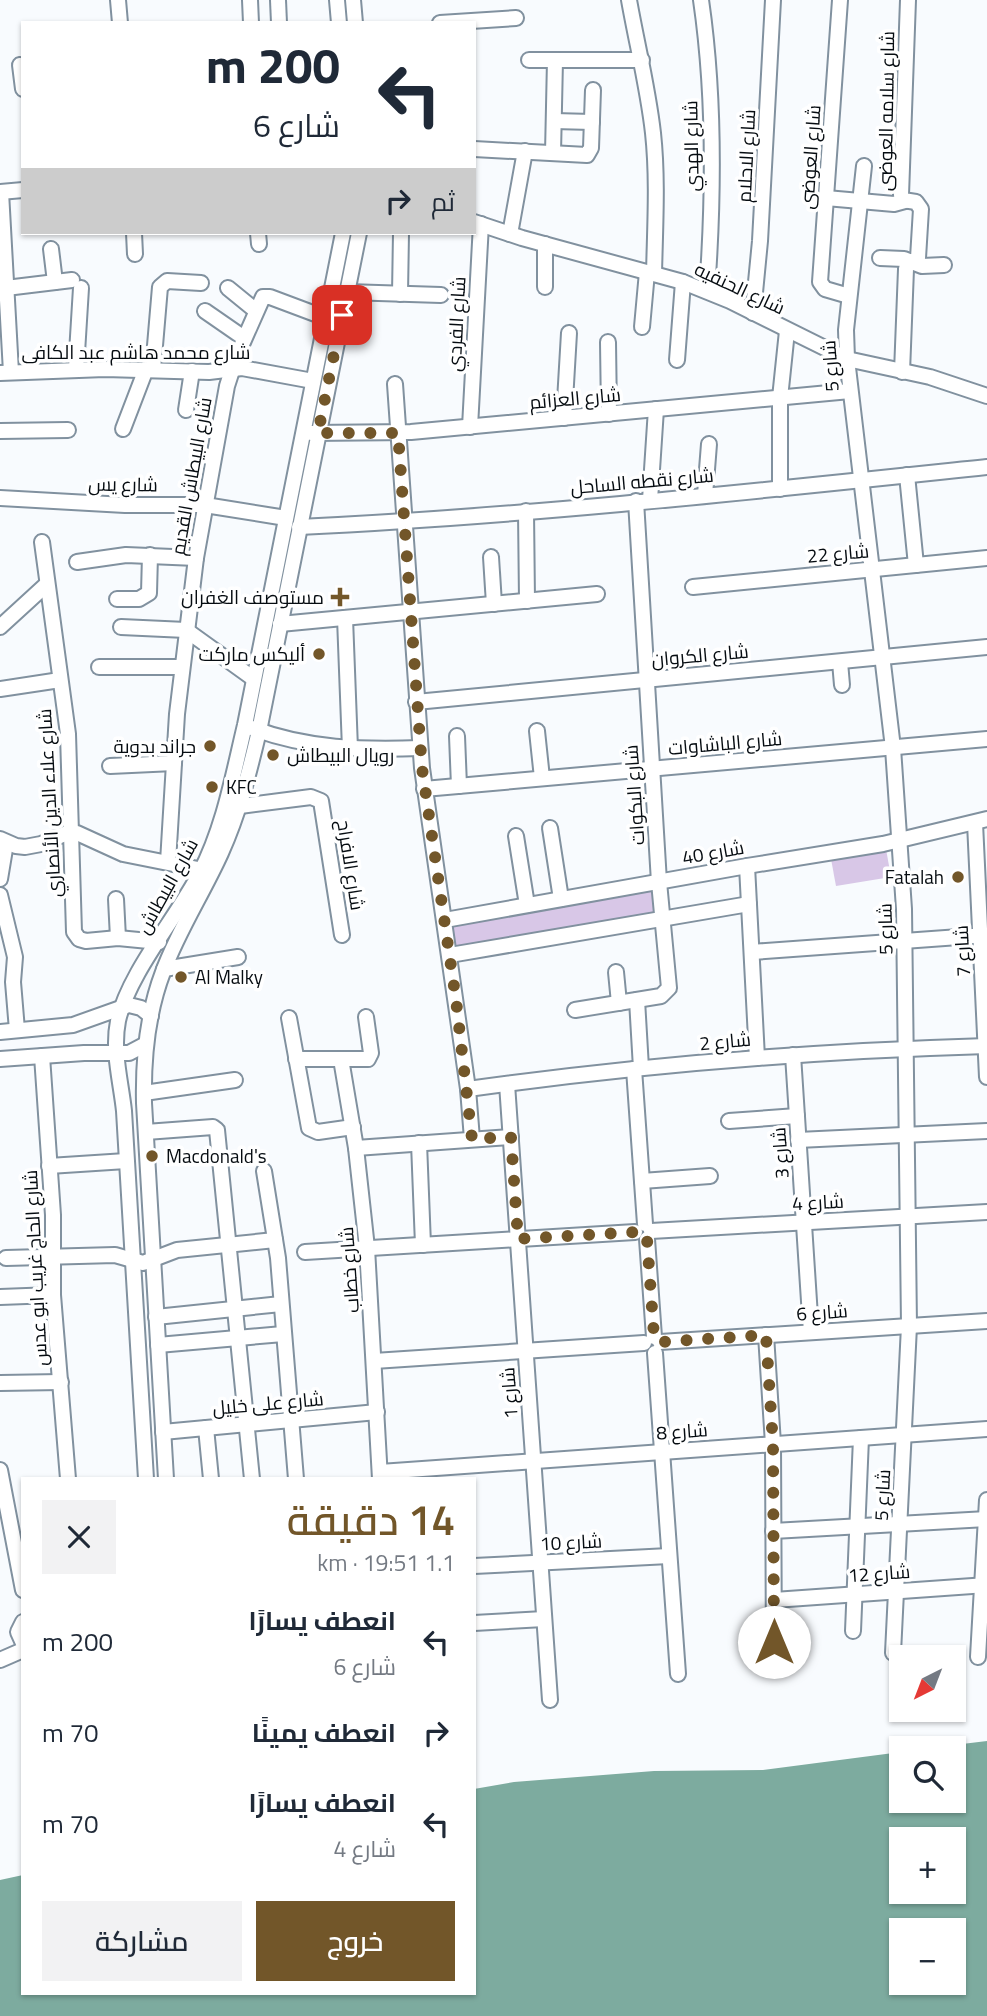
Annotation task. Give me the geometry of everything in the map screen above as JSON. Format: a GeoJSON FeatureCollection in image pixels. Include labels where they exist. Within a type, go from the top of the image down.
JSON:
{"type":"FeatureCollection","features":[{"type":"Feature","properties":{"kind":"street"},"geometry":{"type":"LineString","coordinates":[[118,0],[120,21]]}},
{"type":"Feature","properties":{"kind":"street"},"geometry":{"type":"LineString","coordinates":[[250,0],[251,21]]}},
{"type":"Feature","properties":{"kind":"street"},"geometry":{"type":"LineString","coordinates":[[278,0],[279,21]]}},
{"type":"Feature","properties":{"kind":"street"},"geometry":{"type":"LineString","coordinates":[[337,0],[339,21]]}},
{"type":"Feature","properties":{"kind":"street"},"geometry":{"type":"LineString","coordinates":[[353,0],[355,21]]}},
{"type":"Feature","properties":{"kind":"street"},"geometry":{"type":"LineString","coordinates":[[629,0],[642,60],[653,135],[655,172],[651,273],[642,327]]}},
{"type":"Feature","properties":{"kind":"street","name":"شارع الهدي"},"geometry":{"type":"LineString","coordinates":[[701,0],[708,70],[712,185],[707,291]]}},
{"type":"Feature","properties":{"kind":"street","name":"شارع الاحلام"},"geometry":{"type":"LineString","coordinates":[[753,313],[760,241],[773,0]]}},
{"type":"Feature","properties":{"kind":"street","name":"شارع العوضى"},"geometry":{"type":"LineString","coordinates":[[840,0],[820,282],[825,289],[849,296]]}},
{"type":"Feature","properties":{"kind":"street","name":"شارع سلامه العوضى"},"geometry":{"type":"LineString","coordinates":[[902,372],[906,269],[919,256],[920,207],[916,202],[905,201],[901,195],[908,0]]}},
{"type":"Feature","properties":{"kind":"street"},"geometry":{"type":"LineString","coordinates":[[470,21],[516,18]]}},
{"type":"Feature","properties":{"kind":"street"},"geometry":{"type":"LineString","coordinates":[[529,60],[642,60]]}},
{"type":"Feature","properties":{"kind":"street"},"geometry":{"type":"LineString","coordinates":[[553,153],[555,60]]}},
{"type":"Feature","properties":{"kind":"street"},"geometry":{"type":"LineString","coordinates":[[20,65],[21,73]]}},
{"type":"Feature","properties":{"kind":"street"},"geometry":{"type":"LineString","coordinates":[[476,149],[589,154],[593,90]]}},
{"type":"Feature","properties":{"kind":"street"},"geometry":{"type":"LineString","coordinates":[[554,121],[592,122]]}},
{"type":"Feature","properties":{"kind":"street"},"geometry":{"type":"LineString","coordinates":[[510,234],[525,151]]}},
{"type":"Feature","properties":{"kind":"street","name":"شارع 5"},"geometry":{"type":"LineString","coordinates":[[864,166],[849,296],[847,359],[893,748],[901,841],[905,941],[909,1326],[893,1645]]}},
{"type":"Feature","properties":{"kind":"street"},"geometry":{"type":"LineString","coordinates":[[5,372],[6,288],[1,192],[21,190]]}},
{"type":"Feature","properties":{"kind":"street"},"geometry":{"type":"LineString","coordinates":[[826,198],[894,204],[905,201]]}},
{"type":"Feature","properties":{"kind":"street","name":"شارع الحنفيه"},"geometry":{"type":"LineString","coordinates":[[477,223],[683,282],[847,359],[930,377],[987,396]]}},
{"type":"Feature","properties":{"kind":"street","name":"شارع الفردي"},"geometry":{"type":"LineString","coordinates":[[470,426],[477,223]]}},
{"type":"Feature","properties":{"kind":"street"},"geometry":{"type":"LineString","coordinates":[[134,235],[135,254]]}},
{"type":"Feature","properties":{"kind":"street","name":"شارع البيطاش"},"geometry":{"type":"LineString","coordinates":[[166,1477],[144,1093],[146,1044],[164,969],[207,870],[240,806],[259,731],[299,527],[311,433],[313,382],[343,235]]}},
{"type":"Feature","properties":{"kind":"street","name":"شارع البيطاش"},"geometry":{"type":"LineString","coordinates":[[146,1477],[117,1030],[123,1006],[134,981],[207,870],[228,799],[245,725],[286,518],[311,433],[359,235]]}},
{"type":"Feature","properties":{"kind":"street"},"geometry":{"type":"LineString","coordinates":[[400,294],[401,235]]}},
{"type":"Feature","properties":{"kind":"street"},"geometry":{"type":"LineString","coordinates":[[545,244],[545,287]]}},
{"type":"Feature","properties":{"kind":"street"},"geometry":{"type":"LineString","coordinates":[[51,249],[55,282]]}},
{"type":"Feature","properties":{"kind":"street"},"geometry":{"type":"LineString","coordinates":[[880,258],[901,259],[922,266],[944,265]]}},
{"type":"Feature","properties":{"kind":"street"},"geometry":{"type":"LineString","coordinates":[[123,429],[149,369],[160,288],[167,281],[201,283]]}},
{"type":"Feature","properties":{"kind":"street"},"geometry":{"type":"LineString","coordinates":[[6,288],[55,282],[76,284],[76,369]]}},
{"type":"Feature","properties":{"kind":"street"},"geometry":{"type":"LineString","coordinates":[[677,360],[683,282]]}},
{"type":"Feature","properties":{"kind":"street"},"geometry":{"type":"LineString","coordinates":[[228,288],[256,310],[260,299],[266,296],[326,318]]}},
{"type":"Feature","properties":{"kind":"street"},"geometry":{"type":"LineString","coordinates":[[347,292],[441,295]]}},
{"type":"Feature","properties":{"kind":"street","name":"شارع البيطاش القديم"},"geometry":{"type":"LineString","coordinates":[[168,862],[182,667],[196,558],[223,404],[232,369],[256,310]]}},
{"type":"Feature","properties":{"kind":"street"},"geometry":{"type":"LineString","coordinates":[[205,311],[244,338]]}},
{"type":"Feature","properties":{"kind":"street"},"geometry":{"type":"LineString","coordinates":[[780,489],[780,398],[787,331]]}},
{"type":"Feature","properties":{"kind":"street"},"geometry":{"type":"LineString","coordinates":[[564,418],[569,333]]}},
{"type":"Feature","properties":{"kind":"street"},"geometry":{"type":"LineString","coordinates":[[608,342],[609,414]]}},
{"type":"Feature","properties":{"kind":"street","name":"شارع محمد هاشم عبد الكافى"},"geometry":{"type":"LineString","coordinates":[[5,372],[76,369],[252,369],[313,382]]}},
{"type":"Feature","properties":{"kind":"street"},"geometry":{"type":"LineString","coordinates":[[186,410],[192,371]]}},
{"type":"Feature","properties":{"kind":"street"},"geometry":{"type":"LineString","coordinates":[[395,384],[424,789],[450,955],[472,1139]]}},
{"type":"Feature","properties":{"kind":"street","name":"شارع العزائم"},"geometry":{"type":"LineString","coordinates":[[311,433],[398,433],[850,391]]}},
{"type":"Feature","properties":{"kind":"street","name":"شارع البكوات"},"geometry":{"type":"LineString","coordinates":[[575,1010],[661,996],[669,988],[646,679],[643,501],[656,409]]}},
{"type":"Feature","properties":{"kind":"street"},"geometry":{"type":"LineString","coordinates":[[0,430],[68,430]]}},
{"type":"Feature","properties":{"kind":"street"},"geometry":{"type":"LineString","coordinates":[[705,495],[709,444]]}},
{"type":"Feature","properties":{"kind":"street","name":"شارع نقطه الساحل"},"geometry":{"type":"LineString","coordinates":[[299,527],[404,522],[780,489],[987,467]]}},
{"type":"Feature","properties":{"kind":"street"},"geometry":{"type":"LineString","coordinates":[[907,475],[916,565]]}},
{"type":"Feature","properties":{"kind":"street","name":"شارع يس"},"geometry":{"type":"LineString","coordinates":[[0,498],[125,505],[205,505],[286,518]]}},
{"type":"Feature","properties":{"kind":"street"},"geometry":{"type":"LineString","coordinates":[[526,511],[527,601]]}},
{"type":"Feature","properties":{"kind":"street","name":"شارع علاء الدين الأنصاري"},"geometry":{"type":"LineString","coordinates":[[42,542],[68,734],[74,932],[79,939],[86,941],[118,937],[159,942]]}},
{"type":"Feature","properties":{"kind":"street"},"geometry":{"type":"LineString","coordinates":[[117,599],[139,599],[149,593],[150,555]]}},
{"type":"Feature","properties":{"kind":"street"},"geometry":{"type":"LineString","coordinates":[[77,562],[110,556],[196,558]]}},
{"type":"Feature","properties":{"kind":"street"},"geometry":{"type":"LineString","coordinates":[[491,557],[494,604]]}},
{"type":"Feature","properties":{"kind":"street","name":"شارع 22"},"geometry":{"type":"LineString","coordinates":[[693,587],[987,558]]}},
{"type":"Feature","properties":{"kind":"street"},"geometry":{"type":"LineString","coordinates":[[0,627],[47,584]]}},
{"type":"Feature","properties":{"kind":"street"},"geometry":{"type":"LineString","coordinates":[[280,624],[597,594]]}},
{"type":"Feature","properties":{"kind":"street"},"geometry":{"type":"LineString","coordinates":[[345,618],[350,750]]}},
{"type":"Feature","properties":{"kind":"street"},"geometry":{"type":"LineString","coordinates":[[121,627],[186,630],[254,679]]}},
{"type":"Feature","properties":{"kind":"street","name":"شارع الكروان"},"geometry":{"type":"LineString","coordinates":[[416,702],[987,648]]}},
{"type":"Feature","properties":{"kind":"street"},"geometry":{"type":"LineString","coordinates":[[840,662],[842,685]]}},
{"type":"Feature","properties":{"kind":"street"},"geometry":{"type":"LineString","coordinates":[[99,667],[182,667]]}},
{"type":"Feature","properties":{"kind":"street"},"geometry":{"type":"LineString","coordinates":[[0,689],[60,680]]}},
{"type":"Feature","properties":{"kind":"street"},"geometry":{"type":"LineString","coordinates":[[245,725],[259,731],[350,750],[420,748]]}},
{"type":"Feature","properties":{"kind":"street"},"geometry":{"type":"LineString","coordinates":[[537,731],[542,778]]}},
{"type":"Feature","properties":{"kind":"street"},"geometry":{"type":"LineString","coordinates":[[457,736],[460,786]]}},
{"type":"Feature","properties":{"kind":"street","name":"شارع الباشاوات"},"geometry":{"type":"LineString","coordinates":[[424,789],[987,739]]}},
{"type":"Feature","properties":{"kind":"street"},"geometry":{"type":"LineString","coordinates":[[110,766],[174,763]]}},
{"type":"Feature","properties":{"kind":"street","name":"شارع الافراح"},"geometry":{"type":"LineString","coordinates":[[240,806],[313,797],[321,801],[342,935]]}},
{"type":"Feature","properties":{"kind":"street","name":"شارع 40"},"geometry":{"type":"LineString","coordinates":[[445,920],[901,841],[981,821]]}},
{"type":"Feature","properties":{"kind":"street","name":"شارع 7"},"geometry":{"type":"LineString","coordinates":[[981,821],[987,1077]]}},
{"type":"Feature","properties":{"kind":"street"},"geometry":{"type":"LineString","coordinates":[[550,828],[561,899]]}},
{"type":"Feature","properties":{"kind":"street"},"geometry":{"type":"LineString","coordinates":[[0,879],[3,841],[16,846],[33,846],[71,833],[82,835],[110,850],[207,870]]}},
{"type":"Feature","properties":{"kind":"street"},"geometry":{"type":"LineString","coordinates":[[516,836],[527,905]]}},
{"type":"Feature","properties":{"kind":"street"},"geometry":{"type":"LineString","coordinates":[[747,866],[757,1058]]}},
{"type":"Feature","properties":{"kind":"street"},"geometry":{"type":"LineString","coordinates":[[0,895],[15,957],[13,978],[17,1031]]}},
{"type":"Feature","properties":{"kind":"street"},"geometry":{"type":"LineString","coordinates":[[116,900],[118,937]]}},
{"type":"Feature","properties":{"kind":"street"},"geometry":{"type":"LineString","coordinates":[[450,955],[749,904]]}},
{"type":"Feature","properties":{"kind":"street"},"geometry":{"type":"LineString","coordinates":[[752,952],[984,935]]}},
{"type":"Feature","properties":{"kind":"street"},"geometry":{"type":"LineString","coordinates":[[164,969],[238,957]]}},
{"type":"Feature","properties":{"kind":"street"},"geometry":{"type":"LineString","coordinates":[[616,972],[619,1003]]}},
{"type":"Feature","properties":{"kind":"street"},"geometry":{"type":"LineString","coordinates":[[638,1000],[637,1069],[644,1232],[678,1674]]}},
{"type":"Feature","properties":{"kind":"street"},"geometry":{"type":"LineString","coordinates":[[0,1032],[73,1025],[90,1021],[123,1006],[141,1008],[151,1016]]}},
{"type":"Feature","properties":{"kind":"street"},"geometry":{"type":"LineString","coordinates":[[296,1059],[364,1059],[370,1056],[366,1017]]}},
{"type":"Feature","properties":{"kind":"street"},"geometry":{"type":"LineString","coordinates":[[289,1018],[309,1128],[318,1132],[353,1127]]}},
{"type":"Feature","properties":{"kind":"street"},"geometry":{"type":"LineString","coordinates":[[0,1059],[117,1054],[135,1051],[146,1044]]}},
{"type":"Feature","properties":{"kind":"street","name":"شارع 2"},"geometry":{"type":"LineString","coordinates":[[468,1089],[637,1069],[793,1055],[986,1046]]}},
{"type":"Feature","properties":{"kind":"street","name":"شارع 3"},"geometry":{"type":"LineString","coordinates":[[793,1055],[811,1332]]}},
{"type":"Feature","properties":{"kind":"street","name":"شارع الحاج غريب ابو عدس"},"geometry":{"type":"LineString","coordinates":[[43,1056],[50,1166],[53,1295],[68,1477]]}},
{"type":"Feature","properties":{"kind":"street","name":"شارع خطاب"},"geometry":{"type":"LineString","coordinates":[[341,1059],[356,1148],[367,1248],[380,1475]]}},
{"type":"Feature","properties":{"kind":"street"},"geometry":{"type":"LineString","coordinates":[[144,1093],[235,1080]]}},
{"type":"Feature","properties":{"kind":"street","name":"شارع 1"},"geometry":{"type":"LineString","coordinates":[[507,1084],[550,1700]]}},
{"type":"Feature","properties":{"kind":"street"},"geometry":{"type":"LineString","coordinates":[[729,1121],[797,1116]]}},
{"type":"Feature","properties":{"kind":"street"},"geometry":{"type":"LineString","coordinates":[[146,1132],[213,1127],[217,1130],[252,1477]]}},
{"type":"Feature","properties":{"kind":"street"},"geometry":{"type":"LineString","coordinates":[[798,1140],[987,1131]]}},
{"type":"Feature","properties":{"kind":"street"},"geometry":{"type":"LineString","coordinates":[[356,1148],[511,1137]]}},
{"type":"Feature","properties":{"kind":"street"},"geometry":{"type":"LineString","coordinates":[[419,1143],[423,1245]]}},
{"type":"Feature","properties":{"kind":"street"},"geometry":{"type":"LineString","coordinates":[[50,1166],[127,1161]]}},
{"type":"Feature","properties":{"kind":"street"},"geometry":{"type":"LineString","coordinates":[[264,1171],[275,1240],[296,1477]]}},
{"type":"Feature","properties":{"kind":"street"},"geometry":{"type":"LineString","coordinates":[[642,1181],[710,1176]]}},
{"type":"Feature","properties":{"kind":"street","name":"شارع 4"},"geometry":{"type":"LineString","coordinates":[[305,1252],[987,1212]]}},
{"type":"Feature","properties":{"kind":"street"},"geometry":{"type":"LineString","coordinates":[[6,1258],[115,1255],[143,1263],[177,1250],[275,1240]]}},
{"type":"Feature","properties":{"kind":"street"},"geometry":{"type":"LineString","coordinates":[[0,1297],[53,1295]]}},
{"type":"Feature","properties":{"kind":"street"},"geometry":{"type":"LineString","coordinates":[[156,1317],[281,1304]]}},
{"type":"Feature","properties":{"kind":"street","name":"شارع 6"},"geometry":{"type":"LineString","coordinates":[[374,1361],[987,1321]]}},
{"type":"Feature","properties":{"kind":"street"},"geometry":{"type":"LineString","coordinates":[[158,1345],[283,1334]]}},
{"type":"Feature","properties":{"kind":"street"},"geometry":{"type":"LineString","coordinates":[[766,1335],[773,1444],[774,1663]]}},
{"type":"Feature","properties":{"kind":"street"},"geometry":{"type":"LineString","coordinates":[[0,1383],[61,1382]]}},
{"type":"Feature","properties":{"kind":"street","name":"شارع على خليل"},"geometry":{"type":"LineString","coordinates":[[163,1432],[377,1412]]}},
{"type":"Feature","properties":{"kind":"street"},"geometry":{"type":"LineString","coordinates":[[206,1428],[211,1477]]}},
{"type":"Feature","properties":{"kind":"street","name":"شارع 8"},"geometry":{"type":"LineString","coordinates":[[380,1475],[533,1461],[987,1429]]}},
{"type":"Feature","properties":{"kind":"street"},"geometry":{"type":"LineString","coordinates":[[853,1630],[861,1438]]}},
{"type":"Feature","properties":{"kind":"street"},"geometry":{"type":"LineString","coordinates":[[0,1470],[3,1504],[21,1581]]}},
{"type":"Feature","properties":{"kind":"street"},"geometry":{"type":"LineString","coordinates":[[978,1657],[987,1500]]}},
{"type":"Feature","properties":{"kind":"street"},"geometry":{"type":"LineString","coordinates":[[773,1531],[986,1520]]}},
{"type":"Feature","properties":{"kind":"street","name":"شارع 10"},"geometry":{"type":"LineString","coordinates":[[476,1566],[669,1556]]}},
{"type":"Feature","properties":{"kind":"street","name":"شارع 12"},"geometry":{"type":"LineString","coordinates":[[774,1600],[984,1585]]}},
{"type":"Feature","properties":{"kind":"street"},"geometry":{"type":"LineString","coordinates":[[476,1623],[544,1619]]}},
{"type":"Feature","properties":{"kind":"street"},"geometry":{"type":"LineString","coordinates":[[0,1660],[21,1651]]}},
{"type":"Feature","properties":{"kind":"shaded area"},"geometry":{"type":"Polygon","coordinates":[[[886,849],[891,877],[836,886],[831,859],[886,849]]]}},
{"type":"Feature","properties":{"kind":"shaded area"},"geometry":{"type":"Polygon","coordinates":[[[653,885],[655,915],[456,951],[451,922],[653,885]]]}},
{"type":"Feature","properties":{"kind":"shaded area"},"geometry":{"type":"Polygon","coordinates":[[[987,1741],[987,2016],[0,2016],[0,1880],[21,1875],[21,1995],[476,1995],[476,1789],[514,1782],[654,1771],[763,1770],[889,1754],[889,1813],[966,1813],[966,1744],[987,1741]]]}},
{"type":"Feature","properties":{"kind":"place","name":"مستوصف الغفران"},"geometry":{"type":"Point","coordinates":[340,597]}},
{"type":"Feature","properties":{"kind":"place","name":"أليكس ماركت"},"geometry":{"type":"Point","coordinates":[319,654]}},
{"type":"Feature","properties":{"kind":"place","name":"جراند بدوية"},"geometry":{"type":"Point","coordinates":[210,746]}},
{"type":"Feature","properties":{"kind":"place","name":"رويال البيطاش"},"geometry":{"type":"Point","coordinates":[273,755]}},
{"type":"Feature","properties":{"kind":"place","name":"KFC"},"geometry":{"type":"Point","coordinates":[212,787]}},
{"type":"Feature","properties":{"kind":"place","name":"Fatalah"},"geometry":{"type":"Point","coordinates":[958,877]}},
{"type":"Feature","properties":{"kind":"place","name":"Al Malky"},"geometry":{"type":"Point","coordinates":[181,977]}},
{"type":"Feature","properties":{"kind":"place","name":"Macdonald's"},"geometry":{"type":"Point","coordinates":[152,1156]}},
{"type":"Feature","properties":{"kind":"route"},"geometry":{"type":"LineString","coordinates":[[342,315],[318,433],[398,433],[424,789],[456,1000],[472,1139],[511,1137],[518,1239],[635,1232],[639,1239],[647,1239],[654,1336],[660,1342],[766,1335],[773,1444],[774,1642]]}}]}
